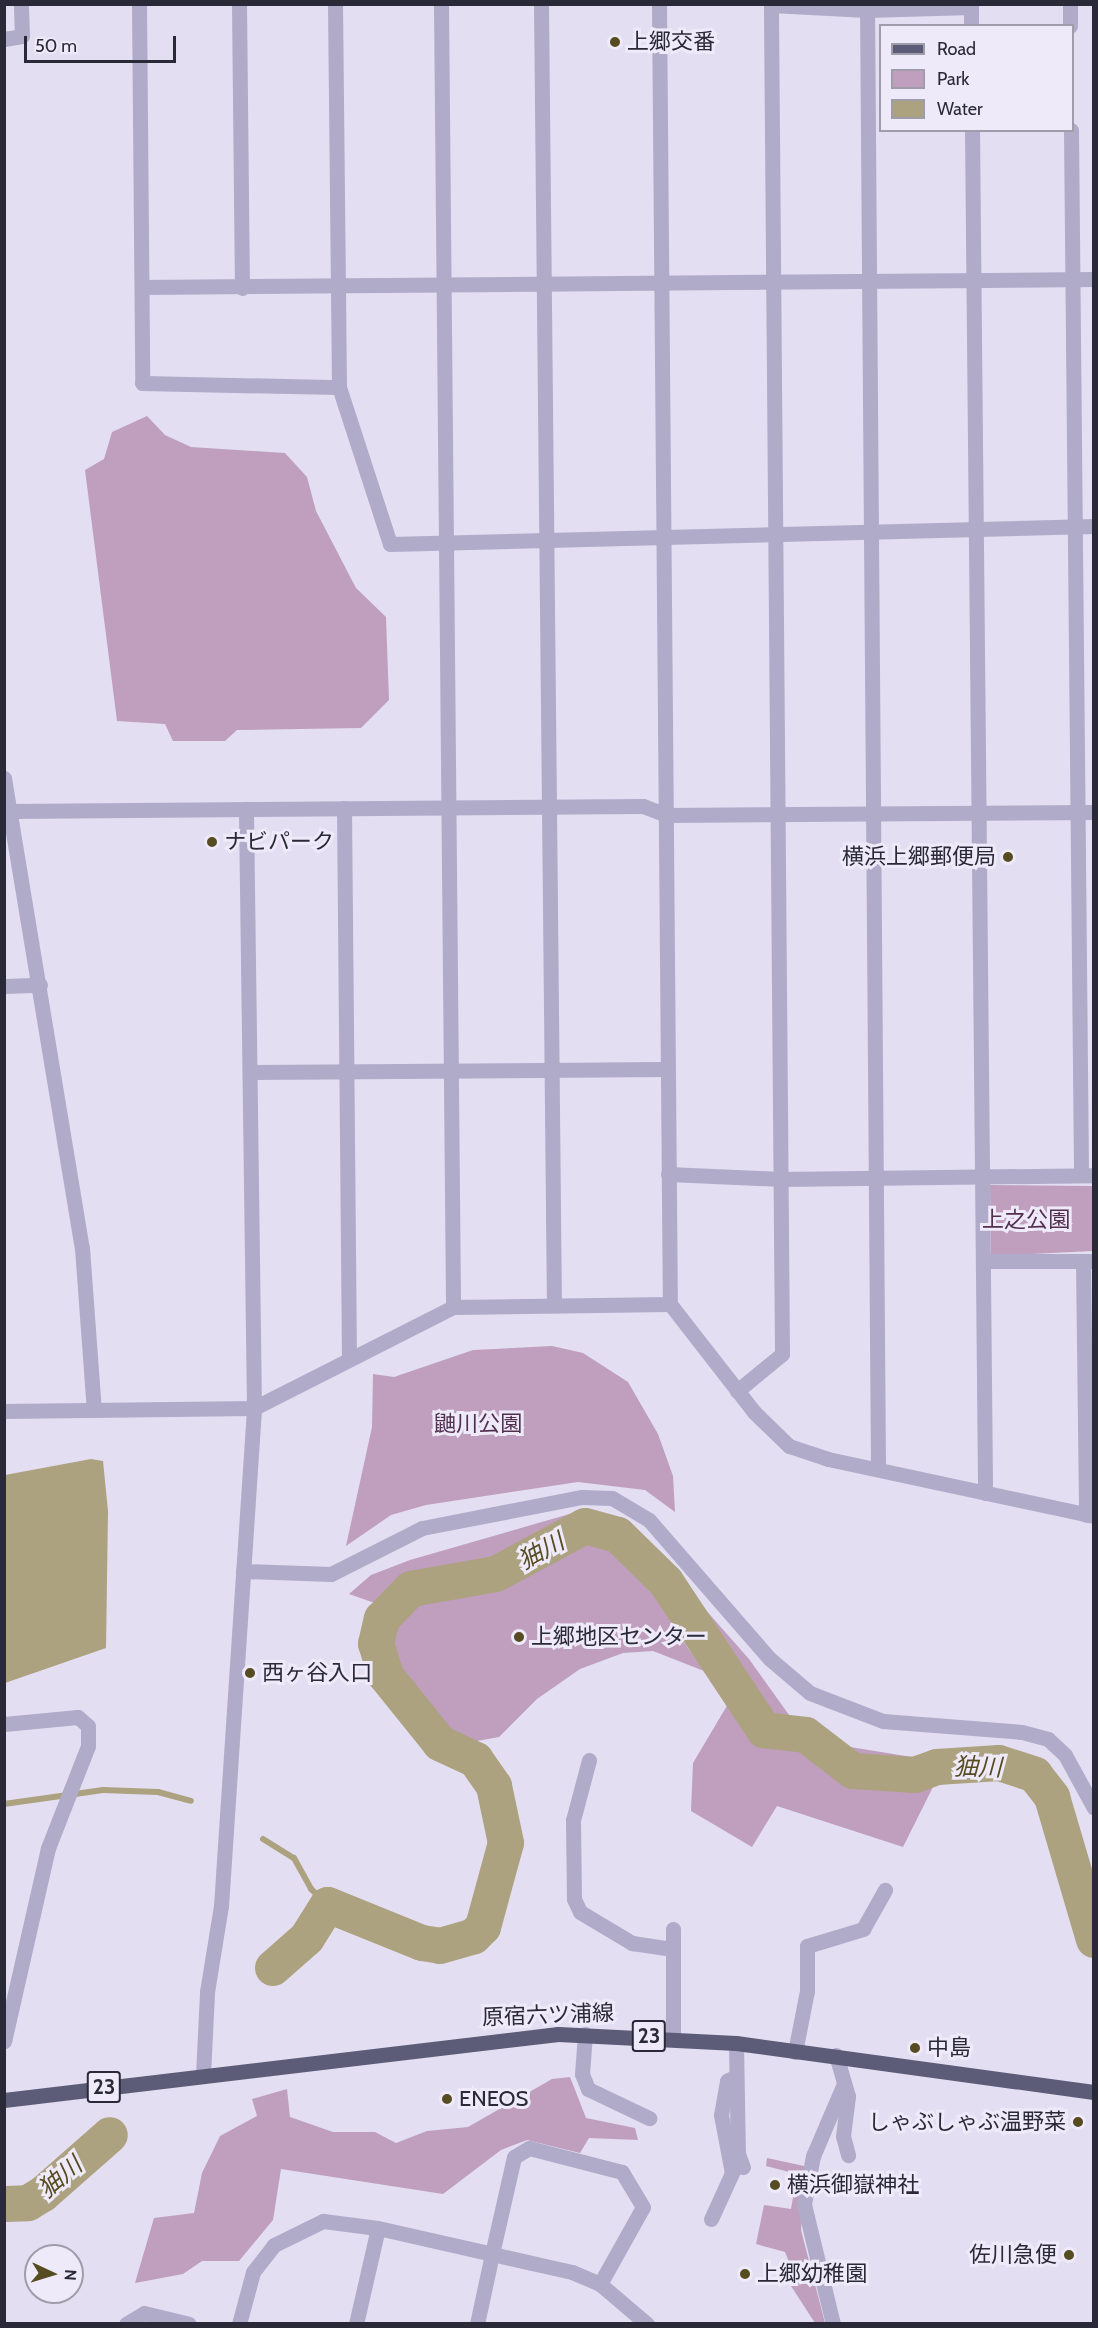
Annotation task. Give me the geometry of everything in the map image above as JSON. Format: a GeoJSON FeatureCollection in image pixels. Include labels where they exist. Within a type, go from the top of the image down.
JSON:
{"type":"FeatureCollection","features":[{"type":"Feature","properties":{"kind":"main road","name":"原宿六ツ浦線"},"geometry":{"type":"LineString","coordinates":[[4,2100],[489,2038],[585,2034],[736,2043],[1094,2092]]}},
{"type":"Feature","properties":{"kind":"street"},"geometry":{"type":"LineString","coordinates":[[4,39],[22,36],[21,4]]}},
{"type":"Feature","properties":{"kind":"street"},"geometry":{"type":"LineString","coordinates":[[139,4],[142,383],[339,387]]}},
{"type":"Feature","properties":{"kind":"street"},"geometry":{"type":"LineString","coordinates":[[238,4],[242,288]]}},
{"type":"Feature","properties":{"kind":"street"},"geometry":{"type":"LineString","coordinates":[[335,4],[339,387],[390,544],[664,539],[1094,526]]}},
{"type":"Feature","properties":{"kind":"street"},"geometry":{"type":"LineString","coordinates":[[441,4],[453,1308]]}},
{"type":"Feature","properties":{"kind":"street"},"geometry":{"type":"LineString","coordinates":[[541,4],[554,1305]]}},
{"type":"Feature","properties":{"kind":"street"},"geometry":{"type":"LineString","coordinates":[[659,4],[667,815],[666,1069],[670,1304],[737,1391],[789,1446],[985,1493],[1090,1515],[1088,1261],[985,1261]]}},
{"type":"Feature","properties":{"kind":"street"},"geometry":{"type":"LineString","coordinates":[[1070,4],[1070,24]]}},
{"type":"Feature","properties":{"kind":"street"},"geometry":{"type":"LineString","coordinates":[[737,1391],[782,1354],[775,535],[770,282],[771,5],[867,10],[971,6],[971,24]]}},
{"type":"Feature","properties":{"kind":"street"},"geometry":{"type":"LineString","coordinates":[[867,10],[867,280],[878,1178],[878,1468]]}},
{"type":"Feature","properties":{"kind":"street"},"geometry":{"type":"LineString","coordinates":[[972,132],[985,1261],[985,1493]]}},
{"type":"Feature","properties":{"kind":"street"},"geometry":{"type":"LineString","coordinates":[[668,1174],[781,1179],[1087,1175],[1086,812],[1076,526],[1071,132]]}},
{"type":"Feature","properties":{"kind":"street"},"geometry":{"type":"LineString","coordinates":[[142,287],[338,289],[443,285],[661,285],[867,280],[973,282],[1094,279]]}},
{"type":"Feature","properties":{"kind":"street"},"geometry":{"type":"LineString","coordinates":[[4,778],[82,1248],[94,1410]]}},
{"type":"Feature","properties":{"kind":"street"},"geometry":{"type":"LineString","coordinates":[[10,811],[644,806],[667,815],[1086,812]]}},
{"type":"Feature","properties":{"kind":"street"},"geometry":{"type":"LineString","coordinates":[[344,808],[349,1357]]}},
{"type":"Feature","properties":{"kind":"street"},"geometry":{"type":"LineString","coordinates":[[203,2075],[207,1992],[221,1906],[254,1408],[246,809]]}},
{"type":"Feature","properties":{"kind":"street"},"geometry":{"type":"LineString","coordinates":[[4,986],[40,985]]}},
{"type":"Feature","properties":{"kind":"street"},"geometry":{"type":"LineString","coordinates":[[250,1072],[666,1069]]}},
{"type":"Feature","properties":{"kind":"street"},"geometry":{"type":"LineString","coordinates":[[4,1411],[254,1408],[349,1357],[453,1308],[670,1304]]}},
{"type":"Feature","properties":{"kind":"street"},"geometry":{"type":"LineString","coordinates":[[243,1571],[331,1574],[422,1528],[596,1496],[628,1504],[686,1564],[770,1659],[810,1693],[883,1721],[1022,1732],[1048,1739],[1065,1755],[1094,1808]]}},
{"type":"Feature","properties":{"kind":"street"},"geometry":{"type":"LineString","coordinates":[[4,1724],[78,1717],[88,1726],[88,1746],[48,1848],[4,2041]]}},
{"type":"Feature","properties":{"kind":"street"},"geometry":{"type":"LineString","coordinates":[[589,1760],[573,1820],[574,1899],[580,1912],[632,1943],[672,1949]]}},
{"type":"Feature","properties":{"kind":"street"},"geometry":{"type":"LineString","coordinates":[[795,2052],[807,1991],[807,1946],[863,1929],[885,1890]]}},
{"type":"Feature","properties":{"kind":"street"},"geometry":{"type":"LineString","coordinates":[[673,1929],[673,2039]]}},
{"type":"Feature","properties":{"kind":"street"},"geometry":{"type":"LineString","coordinates":[[585,2034],[582,2074],[588,2089],[649,2118]]}},
{"type":"Feature","properties":{"kind":"street"},"geometry":{"type":"LineString","coordinates":[[736,2043],[736,2076],[743,2167]]}},
{"type":"Feature","properties":{"kind":"street"},"geometry":{"type":"LineString","coordinates":[[836,2055],[843,2086],[848,2155]]}},
{"type":"Feature","properties":{"kind":"street"},"geometry":{"type":"LineString","coordinates":[[711,2219],[732,2173],[721,2115],[727,2081],[736,2076]]}},
{"type":"Feature","properties":{"kind":"street"},"geometry":{"type":"LineString","coordinates":[[832,2324],[804,2204],[813,2156],[843,2086]]}},
{"type":"Feature","properties":{"kind":"street"},"geometry":{"type":"LineString","coordinates":[[477,2324],[514,2157],[529,2148],[622,2172],[643,2207],[600,2284]]}},
{"type":"Feature","properties":{"kind":"street"},"geometry":{"type":"LineString","coordinates":[[239,2324],[253,2272],[274,2245],[323,2221],[378,2228],[492,2254],[600,2284],[647,2324]]}},
{"type":"Feature","properties":{"kind":"street"},"geometry":{"type":"LineString","coordinates":[[356,2324],[378,2228]]}},
{"type":"Feature","properties":{"kind":"street"},"geometry":{"type":"LineString","coordinates":[[126,2324],[144,2313],[189,2324]]}},
{"type":"Feature","properties":{"kind":"green space"},"geometry":{"type":"Polygon","coordinates":[[[147,416],[165,435],[191,447],[285,453],[307,477],[316,511],[356,588],[386,617],[389,700],[361,728],[237,730],[225,741],[173,741],[165,724],[117,721],[85,470],[104,459],[112,432],[147,416]]]}},
{"type":"Feature","properties":{"kind":"green space","name":"上之公園"},"geometry":{"type":"Polygon","coordinates":[[[990,1185],[1093,1186],[1093,1251],[991,1256],[990,1185]]]}},
{"type":"Feature","properties":{"kind":"green space","name":"鼬川公園"},"geometry":{"type":"Polygon","coordinates":[[[552,1346],[583,1353],[628,1382],[658,1434],[673,1476],[675,1512],[645,1490],[578,1482],[426,1505],[391,1515],[346,1546],[372,1427],[373,1374],[394,1377],[473,1350],[552,1346]]]}},
{"type":"Feature","properties":{"kind":"green space"},"geometry":{"type":"Polygon","coordinates":[[[573,1513],[560,1536],[516,1564],[408,1592],[392,1609],[349,1594],[371,1575],[410,1560],[573,1513]]]}},
{"type":"Feature","properties":{"kind":"green space"},"geometry":{"type":"Polygon","coordinates":[[[592,1532],[611,1543],[677,1622],[676,1631],[704,1671],[653,1651],[623,1653],[580,1669],[537,1699],[499,1737],[477,1741],[450,1730],[423,1709],[397,1672],[386,1643],[394,1620],[422,1593],[461,1590],[504,1574],[592,1532]]]}},
{"type":"Feature","properties":{"kind":"green space"},"geometry":{"type":"Polygon","coordinates":[[[681,1582],[749,1659],[807,1740],[918,1758],[945,1753],[957,1772],[939,1775],[903,1847],[777,1806],[752,1847],[691,1811],[693,1763],[728,1704],[681,1582]]]}},
{"type":"Feature","properties":{"kind":"green space"},"geometry":{"type":"Polygon","coordinates":[[[570,2077],[586,2118],[635,2128],[638,2140],[589,2138],[580,2153],[527,2140],[501,2150],[443,2194],[281,2169],[273,2220],[239,2261],[202,2261],[183,2274],[135,2283],[154,2218],[194,2213],[202,2173],[220,2136],[257,2116],[252,2099],[287,2089],[290,2117],[333,2132],[375,2132],[396,2143],[427,2131],[468,2127],[552,2079],[570,2077]]]}},
{"type":"Feature","properties":{"kind":"green space"},"geometry":{"type":"Polygon","coordinates":[[[767,2158],[804,2166],[801,2230],[825,2323],[815,2323],[791,2286],[796,2279],[785,2252],[756,2244],[764,2205],[791,2209],[797,2174],[766,2166],[767,2158]]]}},
{"type":"Feature","properties":{"kind":"water"},"geometry":{"type":"Polygon","coordinates":[[[91,1459],[103,1461],[108,1511],[106,1648],[5,1683],[5,1475],[91,1459]]]}},
{"type":"Feature","properties":{"kind":"waterway","name":"㹨川"},"geometry":{"type":"LineString","coordinates":[[273,1968],[307,1938],[328,1905],[422,1943],[440,1946],[474,1936],[483,1927],[506,1843],[494,1786],[476,1760],[440,1743],[386,1676],[376,1644],[382,1619],[411,1589],[496,1574],[585,1526],[618,1535],[666,1582],[764,1730],[806,1735],[853,1771],[915,1775],[937,1767],[999,1763],[1035,1775],[1052,1797],[1094,1940]]}},
{"type":"Feature","properties":{"kind":"waterway"},"geometry":{"type":"LineString","coordinates":[[4,1804],[103,1790],[158,1792],[191,1801]]}},
{"type":"Feature","properties":{"kind":"waterway"},"geometry":{"type":"LineString","coordinates":[[263,1839],[294,1858],[311,1889],[328,1905]]}},
{"type":"Feature","properties":{"kind":"waterway","name":"㹨川"},"geometry":{"type":"LineString","coordinates":[[4,2204],[28,2203],[43,2194],[110,2135]]}},
{"type":"Feature","properties":{"kind":"place","name":"上郷交番"},"geometry":{"type":"Point","coordinates":[615,42]}},
{"type":"Feature","properties":{"kind":"place","name":"ナビパーク"},"geometry":{"type":"Point","coordinates":[212,842]}},
{"type":"Feature","properties":{"kind":"place","name":"横浜上郷郵便局"},"geometry":{"type":"Point","coordinates":[1008,857]}},
{"type":"Feature","properties":{"kind":"place","name":"上郷地区センター"},"geometry":{"type":"Point","coordinates":[519,1637]}},
{"type":"Feature","properties":{"kind":"place","name":"西ヶ谷入口"},"geometry":{"type":"Point","coordinates":[250,1673]}},
{"type":"Feature","properties":{"kind":"place","name":"中島"},"geometry":{"type":"Point","coordinates":[915,2048]}},
{"type":"Feature","properties":{"kind":"place","name":"ENEOS"},"geometry":{"type":"Point","coordinates":[447,2099]}},
{"type":"Feature","properties":{"kind":"place","name":"しゃぶしゃぶ温野菜"},"geometry":{"type":"Point","coordinates":[1078,2122]}},
{"type":"Feature","properties":{"kind":"place","name":"横浜御嶽神社"},"geometry":{"type":"Point","coordinates":[775,2185]}},
{"type":"Feature","properties":{"kind":"place","name":"佐川急便"},"geometry":{"type":"Point","coordinates":[1069,2255]}},
{"type":"Feature","properties":{"kind":"place","name":"上郷幼稚園"},"geometry":{"type":"Point","coordinates":[745,2274]}}]}
